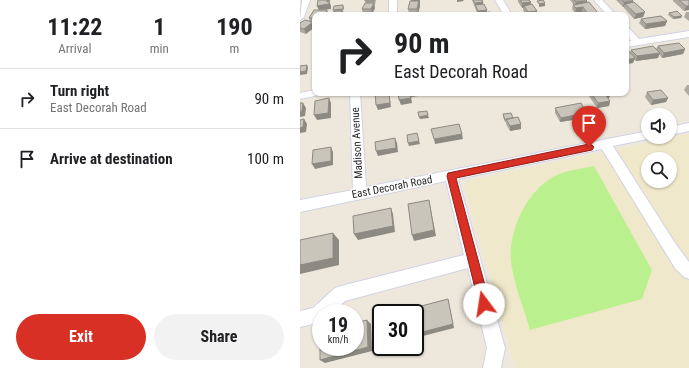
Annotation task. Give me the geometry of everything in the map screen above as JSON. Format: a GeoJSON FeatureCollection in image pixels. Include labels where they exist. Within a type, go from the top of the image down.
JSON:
{"type":"FeatureCollection","features":[{"type":"Feature","properties":{"kind":"street"},"geometry":{"type":"LineString","coordinates":[[300,17],[306,0]]}},
{"type":"Feature","properties":{"kind":"street"},"geometry":{"type":"LineString","coordinates":[[393,0],[393,12]]}},
{"type":"Feature","properties":{"kind":"street"},"geometry":{"type":"LineString","coordinates":[[499,0],[506,12]]}},
{"type":"Feature","properties":{"kind":"street"},"geometry":{"type":"LineString","coordinates":[[598,0],[609,12]]}},
{"type":"Feature","properties":{"kind":"street"},"geometry":{"type":"LineString","coordinates":[[629,33],[637,42]]}},
{"type":"Feature","properties":{"kind":"street"},"geometry":{"type":"LineString","coordinates":[[629,43],[689,34]]}},
{"type":"Feature","properties":{"kind":"street"},"geometry":{"type":"LineString","coordinates":[[300,96],[312,94]]}},
{"type":"Feature","properties":{"kind":"street","name":"Madison Avenue"},"geometry":{"type":"LineString","coordinates":[[355,96],[360,193]]}},
{"type":"Feature","properties":{"kind":"street"},"geometry":{"type":"LineString","coordinates":[[677,130],[689,127]]}},
{"type":"Feature","properties":{"kind":"street","name":"East Decorah Road"},"geometry":{"type":"LineString","coordinates":[[300,206],[641,136]]}},
{"type":"Feature","properties":{"kind":"street"},"geometry":{"type":"LineString","coordinates":[[605,144],[680,264],[689,272]]}},
{"type":"Feature","properties":{"kind":"street"},"geometry":{"type":"LineString","coordinates":[[451,176],[496,348],[492,368]]}},
{"type":"Feature","properties":{"kind":"street"},"geometry":{"type":"LineString","coordinates":[[300,319],[317,315],[342,294],[473,260]]}},
{"type":"Feature","properties":{"kind":"shaded area"},"geometry":{"type":"Polygon","coordinates":[[[689,134],[689,368],[516,368],[465,188],[466,183],[472,180],[642,144],[677,144],[677,137],[689,134]]]}},
{"type":"Feature","properties":{"kind":"green space"},"geometry":{"type":"Polygon","coordinates":[[[594,166],[652,270],[642,299],[530,330],[512,271],[511,250],[516,225],[528,201],[545,182],[564,172],[594,166]]]}},
{"type":"Feature","properties":{"kind":"building"},"geometry":{"type":"Polygon","coordinates":[[[318,0],[327,0],[327,2],[329,1],[329,4],[317,6],[318,0]]]}},
{"type":"Feature","properties":{"kind":"building"},"geometry":{"type":"Polygon","coordinates":[[[473,0],[482,0],[483,2],[475,3],[473,0]]]}},
{"type":"Feature","properties":{"kind":"building"},"geometry":{"type":"Polygon","coordinates":[[[520,0],[529,0],[531,2],[522,3],[520,0]]]}},
{"type":"Feature","properties":{"kind":"building"},"geometry":{"type":"Polygon","coordinates":[[[543,0],[545,3],[539,4],[537,1],[543,0]]]}},
{"type":"Feature","properties":{"kind":"building"},"geometry":{"type":"Polygon","coordinates":[[[574,0],[586,0],[587,1],[576,2],[574,0]]]}},
{"type":"Feature","properties":{"kind":"building"},"geometry":{"type":"Polygon","coordinates":[[[622,0],[632,0],[633,1],[624,2],[622,0]]]}},
{"type":"Feature","properties":{"kind":"building"},"geometry":{"type":"Polygon","coordinates":[[[679,0],[689,0],[689,6],[686,6],[679,0]]]}},
{"type":"Feature","properties":{"kind":"building"},"geometry":{"type":"Polygon","coordinates":[[[410,1],[419,1],[417,9],[408,9],[410,1]]]}},
{"type":"Feature","properties":{"kind":"building"},"geometry":{"type":"Polygon","coordinates":[[[589,2],[597,12],[587,12],[583,7],[576,8],[573,5],[589,2]]]}},
{"type":"Feature","properties":{"kind":"building"},"geometry":{"type":"Polygon","coordinates":[[[634,2],[645,12],[636,14],[625,4],[634,2]]]}},
{"type":"Feature","properties":{"kind":"building"},"geometry":{"type":"Polygon","coordinates":[[[365,3],[374,3],[371,9],[362,9],[365,3]]]}},
{"type":"Feature","properties":{"kind":"building"},"geometry":{"type":"Polygon","coordinates":[[[484,4],[487,10],[478,11],[475,5],[484,4]]]}},
{"type":"Feature","properties":{"kind":"building"},"geometry":{"type":"Polygon","coordinates":[[[532,4],[537,11],[528,12],[524,6],[532,4]]]}},
{"type":"Feature","properties":{"kind":"building"},"geometry":{"type":"Polygon","coordinates":[[[343,5],[343,9],[333,10],[334,6],[343,5]]]}},
{"type":"Feature","properties":{"kind":"building"},"geometry":{"type":"Polygon","coordinates":[[[314,10],[327,10],[326,12],[313,12],[314,10]]]}},
{"type":"Feature","properties":{"kind":"building"},"geometry":{"type":"Polygon","coordinates":[[[677,11],[682,16],[674,17],[669,13],[677,11]]]}},
{"type":"Feature","properties":{"kind":"building"},"geometry":{"type":"Polygon","coordinates":[[[661,16],[667,21],[646,24],[641,19],[661,16]]]}},
{"type":"Feature","properties":{"kind":"building"},"geometry":{"type":"Polygon","coordinates":[[[305,20],[312,22],[304,29],[300,28],[300,23],[305,20]]]}},
{"type":"Feature","properties":{"kind":"building"},"geometry":{"type":"Polygon","coordinates":[[[679,43],[685,49],[664,53],[658,46],[679,43]]]}},
{"type":"Feature","properties":{"kind":"building"},"geometry":{"type":"Polygon","coordinates":[[[653,46],[660,53],[637,56],[631,50],[653,46]]]}},
{"type":"Feature","properties":{"kind":"building"},"geometry":{"type":"Polygon","coordinates":[[[629,51],[635,58],[629,59],[629,51]]]}},
{"type":"Feature","properties":{"kind":"building"},"geometry":{"type":"Polygon","coordinates":[[[307,65],[306,71],[300,72],[300,66],[307,65]]]}},
{"type":"Feature","properties":{"kind":"building"},"geometry":{"type":"Polygon","coordinates":[[[661,90],[668,98],[653,100],[647,92],[661,90]]]}},
{"type":"Feature","properties":{"kind":"building"},"geometry":{"type":"Polygon","coordinates":[[[375,96],[389,96],[390,103],[376,105],[375,96]]]}},
{"type":"Feature","properties":{"kind":"building"},"geometry":{"type":"Polygon","coordinates":[[[398,96],[411,96],[411,98],[399,100],[398,96]]]}},
{"type":"Feature","properties":{"kind":"building"},"geometry":{"type":"Polygon","coordinates":[[[593,96],[606,96],[610,101],[598,103],[593,96]]]}},
{"type":"Feature","properties":{"kind":"building"},"geometry":{"type":"Polygon","coordinates":[[[329,98],[328,113],[314,115],[315,101],[329,98]]]}},
{"type":"Feature","properties":{"kind":"building"},"geometry":{"type":"Polygon","coordinates":[[[300,103],[303,103],[302,111],[300,112],[300,103]]]}},
{"type":"Feature","properties":{"kind":"building"},"geometry":{"type":"Polygon","coordinates":[[[581,103],[586,113],[561,118],[555,108],[581,103]]]}},
{"type":"Feature","properties":{"kind":"building"},"geometry":{"type":"Polygon","coordinates":[[[427,111],[428,115],[419,117],[418,112],[427,111]]]}},
{"type":"Feature","properties":{"kind":"building"},"geometry":{"type":"Polygon","coordinates":[[[511,113],[513,118],[505,120],[503,114],[511,113]]]}},
{"type":"Feature","properties":{"kind":"building"},"geometry":{"type":"Polygon","coordinates":[[[518,117],[521,124],[510,126],[506,119],[518,117]]]}},
{"type":"Feature","properties":{"kind":"building"},"geometry":{"type":"Polygon","coordinates":[[[304,119],[303,127],[300,128],[300,120],[304,119]]]}},
{"type":"Feature","properties":{"kind":"building"},"geometry":{"type":"Polygon","coordinates":[[[459,124],[462,134],[434,139],[431,129],[459,124]]]}},
{"type":"Feature","properties":{"kind":"building"},"geometry":{"type":"Polygon","coordinates":[[[417,133],[419,141],[408,143],[407,135],[417,133]]]}},
{"type":"Feature","properties":{"kind":"building"},"geometry":{"type":"Polygon","coordinates":[[[395,138],[396,148],[376,151],[375,142],[395,138]]]}},
{"type":"Feature","properties":{"kind":"building"},"geometry":{"type":"Polygon","coordinates":[[[331,147],[331,161],[312,164],[313,150],[331,147]]]}},
{"type":"Feature","properties":{"kind":"building"},"geometry":{"type":"Polygon","coordinates":[[[429,200],[434,230],[412,235],[408,204],[429,200]]]}},
{"type":"Feature","properties":{"kind":"building"},"geometry":{"type":"Polygon","coordinates":[[[391,208],[393,226],[354,234],[353,216],[391,208]]]}},
{"type":"Feature","properties":{"kind":"building"},"geometry":{"type":"Polygon","coordinates":[[[333,233],[333,258],[300,265],[300,240],[333,233]]]}},
{"type":"Feature","properties":{"kind":"building"},"geometry":{"type":"Polygon","coordinates":[[[448,299],[453,324],[424,332],[424,305],[448,299]]]}},
{"type":"Feature","properties":{"kind":"building"},"geometry":{"type":"Polygon","coordinates":[[[367,320],[368,347],[364,348],[364,321],[367,320]]]}},
{"type":"Feature","properties":{"kind":"building"},"geometry":{"type":"Polygon","coordinates":[[[320,356],[335,356],[320,360],[320,356]]]}},
{"type":"Feature","properties":{"kind":"route"},"geometry":{"type":"LineString","coordinates":[[484,304],[451,176],[589,147]]}}]}
